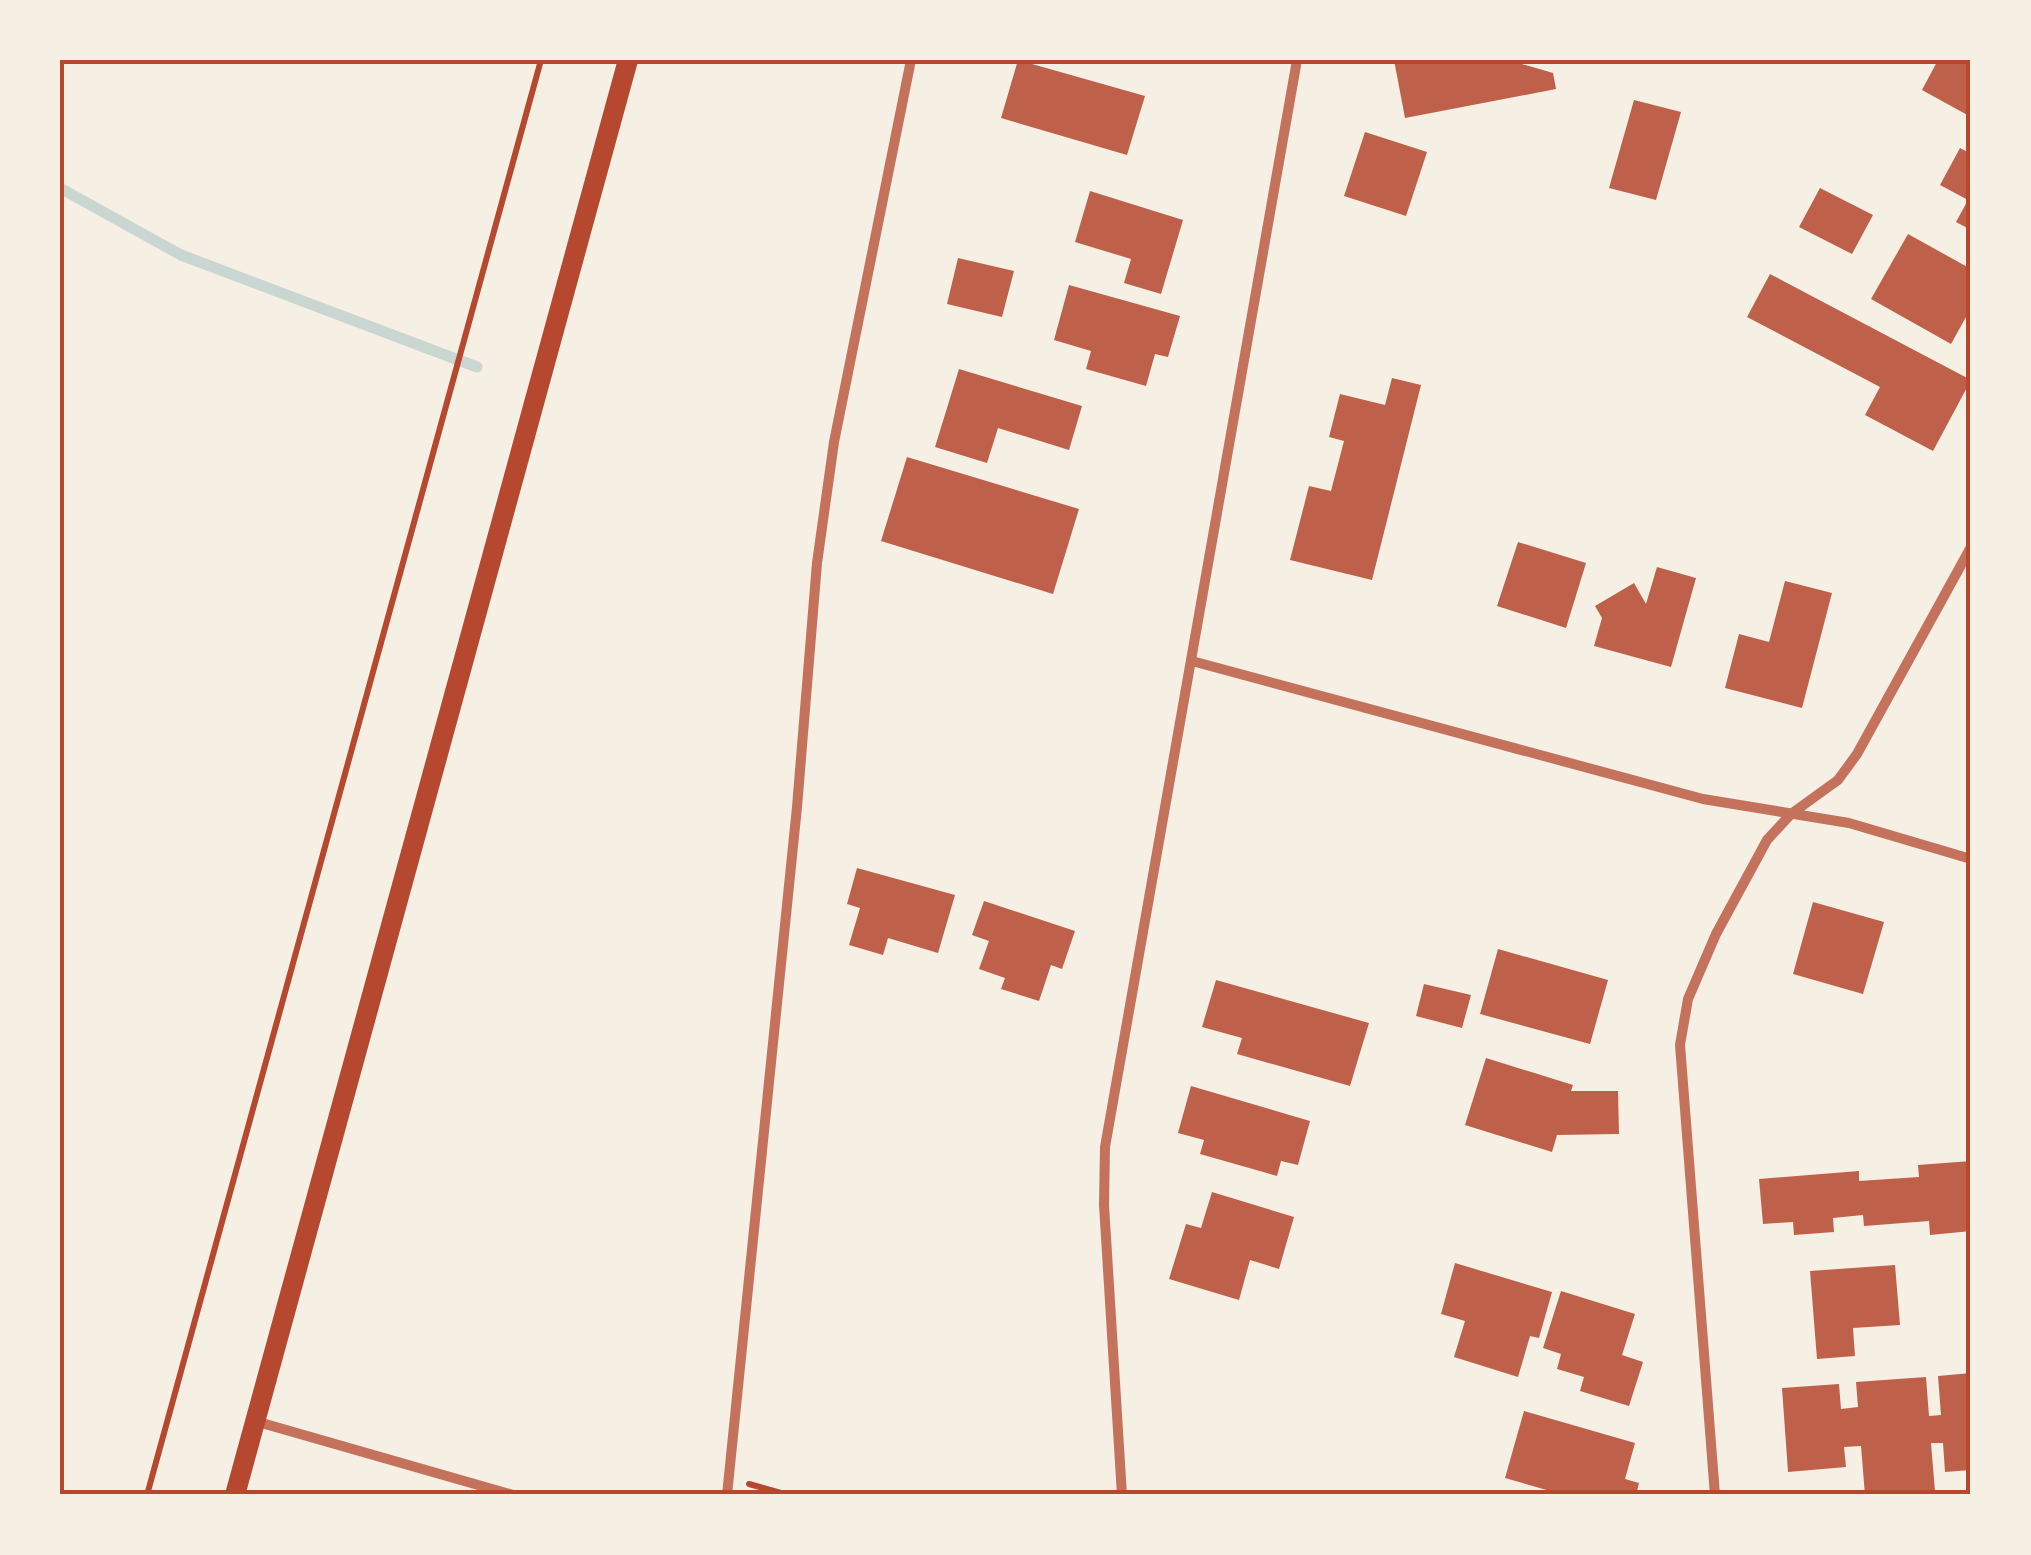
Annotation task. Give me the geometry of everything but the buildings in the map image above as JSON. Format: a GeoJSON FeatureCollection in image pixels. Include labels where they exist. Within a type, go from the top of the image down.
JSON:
{"type":"FeatureCollection","features":[{"type":"Feature","properties":{"kind":"main road"},"geometry":{"type":"LineString","coordinates":[[235,1495],[628,60]]}},
{"type":"Feature","properties":{"kind":"street"},"geometry":{"type":"LineString","coordinates":[[727,1495],[797,807],[816,563],[834,442],[911,60]]}},
{"type":"Feature","properties":{"kind":"street"},"geometry":{"type":"LineString","coordinates":[[1122,1495],[1104,1205],[1105,1147],[1297,60]]}},
{"type":"Feature","properties":{"kind":"street"},"geometry":{"type":"LineString","coordinates":[[1715,1495],[1680,1045],[1688,999],[1716,934],[1767,840],[1791,814],[1838,780],[1857,754],[1971,548]]}},
{"type":"Feature","properties":{"kind":"street"},"geometry":{"type":"LineString","coordinates":[[1192,661],[1702,799],[1849,823],[1971,859]]}},
{"type":"Feature","properties":{"kind":"street"},"geometry":{"type":"LineString","coordinates":[[254,1421],[514,1495]]}},
{"type":"Feature","properties":{"kind":"path"},"geometry":{"type":"LineString","coordinates":[[148,1495],[541,60]]}},
{"type":"Feature","properties":{"kind":"path"},"geometry":{"type":"LineString","coordinates":[[728,1478],[788,1495]]}},
{"type":"Feature","properties":{"kind":"waterway"},"geometry":{"type":"LineString","coordinates":[[60,188],[181,255],[477,367]]}}]}
